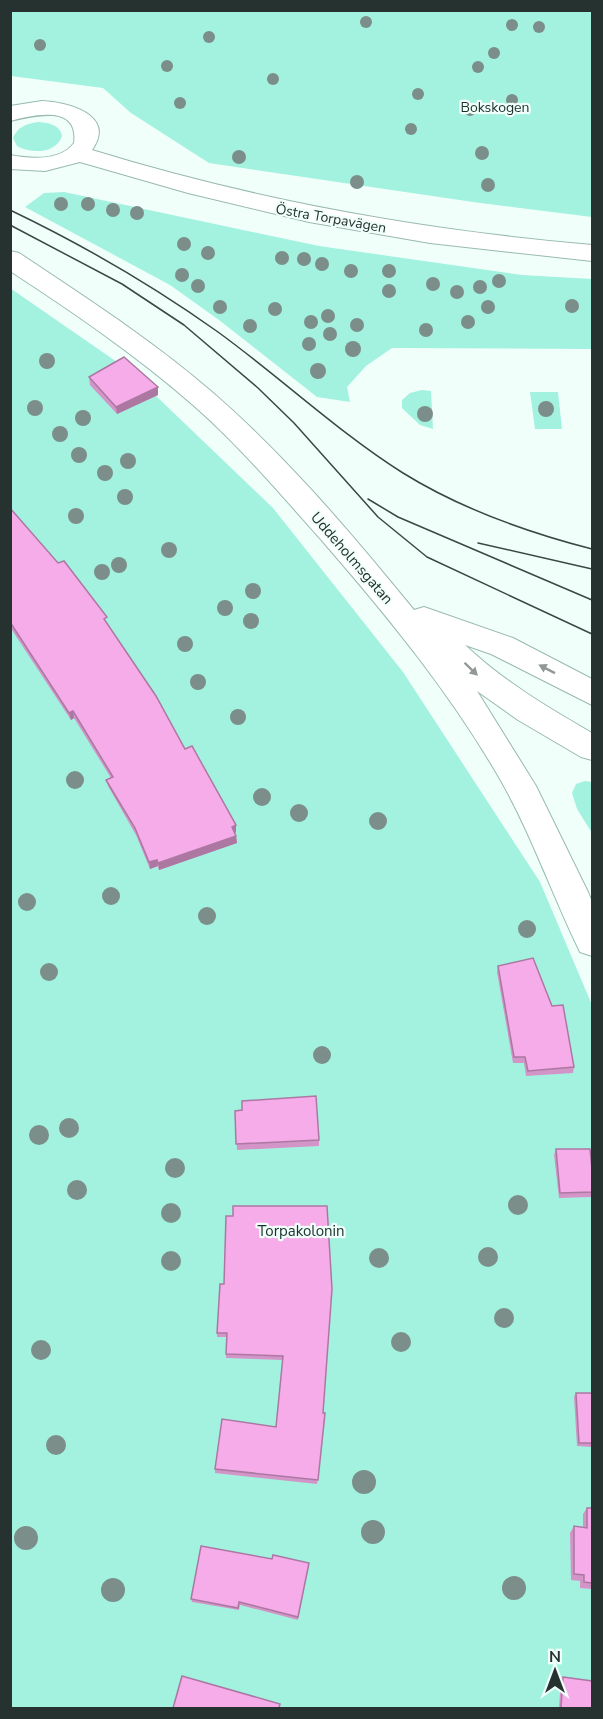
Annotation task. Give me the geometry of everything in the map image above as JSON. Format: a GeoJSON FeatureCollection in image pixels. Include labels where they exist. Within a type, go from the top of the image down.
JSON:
{"type":"FeatureCollection","features":[{"type":"Feature","properties":{"kind":"street"},"geometry":{"type":"LineString","coordinates":[[10,114],[26,109],[62,110],[77,117],[87,131],[86,143],[76,153],[61,161],[42,165],[10,162]]}},
{"type":"Feature","properties":{"kind":"street","name":"Östra Torpavägen"},"geometry":{"type":"LineString","coordinates":[[76,153],[190,187],[306,214],[447,237],[592,253]]}},
{"type":"Feature","properties":{"kind":"street","name":"Uddeholmsgatan"},"geometry":{"type":"LineString","coordinates":[[10,259],[93,313],[202,399],[269,463],[380,589],[441,665],[498,748],[561,864],[592,942]]}},
{"type":"Feature","properties":{"kind":"street"},"geometry":{"type":"LineString","coordinates":[[380,589],[414,614],[480,678],[529,711],[592,748]]}},
{"type":"Feature","properties":{"kind":"street"},"geometry":{"type":"LineString","coordinates":[[414,614],[502,646],[592,693]]}},
{"type":"Feature","properties":{"kind":"green space","name":"Bokskogen"},"geometry":{"type":"Polygon","coordinates":[[[10,11],[592,11],[592,217],[209,163],[131,113],[103,88],[11,76],[10,11]]]}},
{"type":"Feature","properties":{"kind":"green space"},"geometry":{"type":"Polygon","coordinates":[[[39,122],[59,129],[62,136],[59,142],[42,151],[17,146],[13,138],[17,131],[39,122]]]}},
{"type":"Feature","properties":{"kind":"green space"},"geometry":{"type":"Polygon","coordinates":[[[64,192],[319,246],[522,275],[592,279],[592,349],[392,348],[366,366],[347,387],[350,402],[317,397],[219,320],[170,285],[25,207],[44,193],[64,192]]]}},
{"type":"Feature","properties":{"kind":"green space","name":"Torpakolonin"},"geometry":{"type":"Polygon","coordinates":[[[10,288],[130,371],[273,508],[403,672],[540,882],[592,1005],[592,1708],[11,1708],[10,288]]]}},
{"type":"Feature","properties":{"kind":"green space"},"geometry":{"type":"Polygon","coordinates":[[[422,390],[431,391],[433,429],[420,425],[402,408],[402,400],[410,393],[422,390]]]}},
{"type":"Feature","properties":{"kind":"green space"},"geometry":{"type":"Polygon","coordinates":[[[530,392],[558,392],[562,429],[535,429],[530,392]]]}},
{"type":"Feature","properties":{"kind":"green space"},"geometry":{"type":"Polygon","coordinates":[[[585,781],[592,782],[592,833],[577,809],[572,793],[576,784],[585,781]]]}},
{"type":"Feature","properties":{"kind":"building"},"geometry":{"type":"Polygon","coordinates":[[[124,357],[158,387],[116,407],[89,377],[124,357]]]}},
{"type":"Feature","properties":{"kind":"building"},"geometry":{"type":"Polygon","coordinates":[[[10,508],[58,563],[64,561],[107,617],[104,619],[156,696],[185,749],[192,746],[236,825],[232,827],[236,836],[158,863],[157,860],[149,862],[135,828],[106,780],[113,777],[73,711],[69,713],[10,622],[10,508]]]}},
{"type":"Feature","properties":{"kind":"building"},"geometry":{"type":"Polygon","coordinates":[[[533,958],[552,1006],[563,1005],[574,1067],[528,1071],[525,1057],[514,1057],[498,966],[533,958]]]}},
{"type":"Feature","properties":{"kind":"building"},"geometry":{"type":"Polygon","coordinates":[[[316,1096],[319,1140],[236,1144],[235,1111],[242,1110],[242,1101],[316,1096]]]}},
{"type":"Feature","properties":{"kind":"building"},"geometry":{"type":"Polygon","coordinates":[[[556,1149],[590,1149],[592,1192],[560,1193],[556,1149]]]}},
{"type":"Feature","properties":{"kind":"building"},"geometry":{"type":"Polygon","coordinates":[[[233,1206],[327,1206],[332,1289],[323,1413],[325,1413],[318,1480],[215,1469],[222,1419],[276,1427],[283,1356],[226,1354],[227,1333],[217,1333],[220,1284],[224,1284],[226,1216],[233,1216],[233,1206]]]}},
{"type":"Feature","properties":{"kind":"building"},"geometry":{"type":"Polygon","coordinates":[[[576,1393],[592,1393],[592,1443],[579,1443],[576,1393]]]}},
{"type":"Feature","properties":{"kind":"building"},"geometry":{"type":"Polygon","coordinates":[[[587,1508],[592,1508],[592,1583],[584,1582],[584,1575],[574,1574],[574,1526],[587,1528],[587,1508]]]}},
{"type":"Feature","properties":{"kind":"building"},"geometry":{"type":"Polygon","coordinates":[[[201,1546],[272,1559],[273,1555],[309,1563],[298,1617],[239,1602],[238,1608],[191,1599],[201,1546]]]}},
{"type":"Feature","properties":{"kind":"building"},"geometry":{"type":"Polygon","coordinates":[[[182,1676],[280,1704],[279,1708],[173,1708],[182,1676]]]}},
{"type":"Feature","properties":{"kind":"building"},"geometry":{"type":"Polygon","coordinates":[[[563,1677],[592,1681],[592,1708],[561,1708],[563,1677]]]}},
{"type":"Feature","properties":{"kind":"tram line"},"geometry":{"type":"LineString","coordinates":[[10,210],[117,266],[168,298],[241,349],[355,440],[425,486],[494,518],[592,549]]}},
{"type":"Feature","properties":{"kind":"tram line"},"geometry":{"type":"LineString","coordinates":[[10,225],[122,284],[184,325],[258,388],[294,423],[378,517],[427,557],[592,634]]}},
{"type":"Feature","properties":{"kind":"tram line"},"geometry":{"type":"LineString","coordinates":[[368,499],[398,517],[592,600]]}},
{"type":"Feature","properties":{"kind":"tram line"},"geometry":{"type":"LineString","coordinates":[[478,543],[592,569]]}}]}
